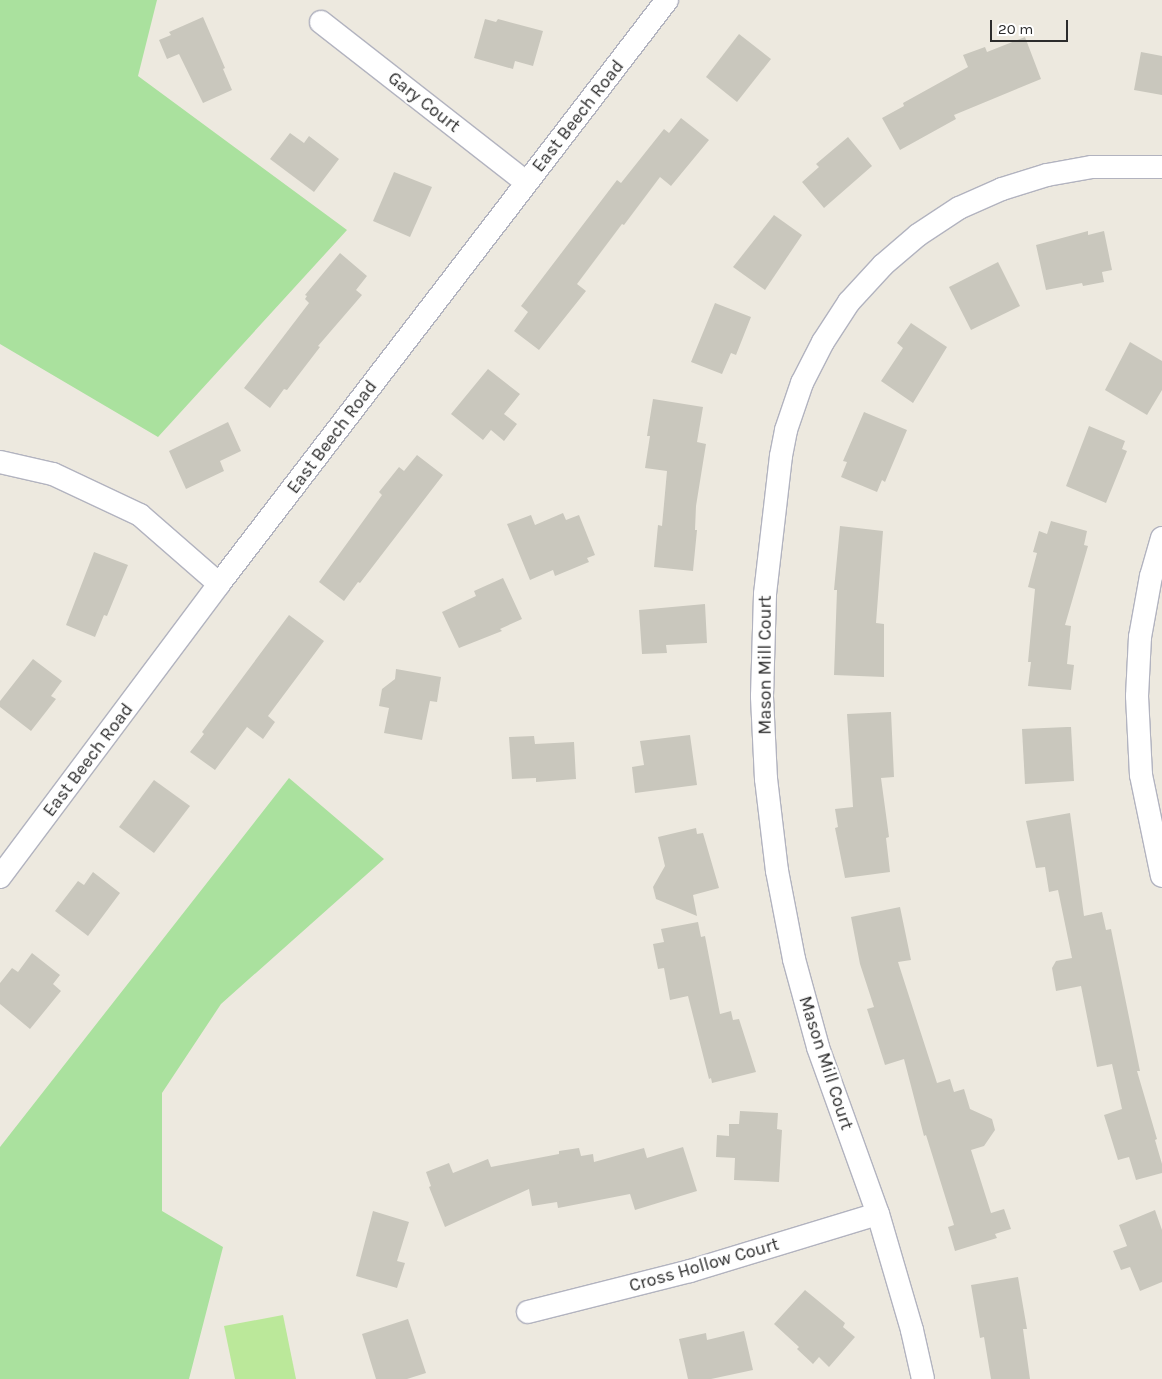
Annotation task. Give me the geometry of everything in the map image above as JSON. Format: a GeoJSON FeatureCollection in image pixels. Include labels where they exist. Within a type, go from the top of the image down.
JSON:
{"type":"FeatureCollection","features":[{"type":"Feature","properties":{"kind":"street","name":"East Beech Road"},"geometry":{"type":"LineString","coordinates":[[0,877],[219,584],[667,0]]}},
{"type":"Feature","properties":{"kind":"street","name":"Gary Court"},"geometry":{"type":"LineString","coordinates":[[321,22],[526,182]]}},
{"type":"Feature","properties":{"kind":"street","name":"Mason Mill Court"},"geometry":{"type":"LineString","coordinates":[[922,1379],[912,1330],[878,1214],[818,1047],[794,959],[777,871],[767,789],[762,696],[764,594],[773,504],[786,430],[802,383],[823,342],[849,302],[882,265],[918,235],[959,208],[1002,189],[1047,175],[1100,167],[1162,167]]}},
{"type":"Feature","properties":{"kind":"street"},"geometry":{"type":"LineString","coordinates":[[0,462],[53,474],[140,515],[219,584]]}},
{"type":"Feature","properties":{"kind":"street"},"geometry":{"type":"LineString","coordinates":[[1162,538],[1151,576],[1140,637],[1137,696],[1141,775],[1162,876]]}},
{"type":"Feature","properties":{"kind":"street","name":"Cross Hollow Court"},"geometry":{"type":"LineString","coordinates":[[528,1312],[690,1271],[878,1214]]}},
{"type":"Feature","properties":{"kind":"green space"},"geometry":{"type":"Polygon","coordinates":[[[0,0],[157,0],[138,76],[347,230],[158,437],[0,344],[0,0]]]}},
{"type":"Feature","properties":{"kind":"green space"},"geometry":{"type":"Polygon","coordinates":[[[289,778],[384,859],[221,1004],[162,1093],[162,1211],[223,1247],[189,1379],[0,1379],[0,1147],[289,778]]]}},
{"type":"Feature","properties":{"kind":"green space"},"geometry":{"type":"Polygon","coordinates":[[[283,1315],[296,1379],[235,1379],[224,1326],[283,1315]]]}},
{"type":"Feature","properties":{"kind":"building"},"geometry":{"type":"Polygon","coordinates":[[[203,17],[225,68],[223,69],[232,90],[203,103],[179,54],[167,59],[159,40],[171,35],[169,32],[203,17]]]}},
{"type":"Feature","properties":{"kind":"building"},"geometry":{"type":"Polygon","coordinates":[[[485,19],[496,22],[498,19],[543,31],[533,66],[515,61],[513,69],[474,58],[485,19]]]}},
{"type":"Feature","properties":{"kind":"building"},"geometry":{"type":"Polygon","coordinates":[[[739,34],[771,59],[737,102],[706,77],[739,34]]]}},
{"type":"Feature","properties":{"kind":"building"},"geometry":{"type":"Polygon","coordinates":[[[1025,37],[1041,79],[954,115],[956,119],[900,150],[882,118],[904,106],[903,103],[968,67],[963,55],[985,47],[987,52],[1025,37]]]}},
{"type":"Feature","properties":{"kind":"building"},"geometry":{"type":"Polygon","coordinates":[[[1141,52],[1162,56],[1162,95],[1134,90],[1141,52]]]}},
{"type":"Feature","properties":{"kind":"building"},"geometry":{"type":"Polygon","coordinates":[[[681,118],[709,140],[671,186],[660,177],[577,284],[586,291],[539,350],[514,331],[528,312],[521,306],[617,180],[621,183],[664,129],[669,133],[681,118]]]}},
{"type":"Feature","properties":{"kind":"building"},"geometry":{"type":"Polygon","coordinates":[[[290,133],[304,143],[309,136],[339,159],[314,192],[270,159],[290,133]]]}},
{"type":"Feature","properties":{"kind":"building"},"geometry":{"type":"Polygon","coordinates":[[[848,137],[872,166],[824,208],[802,182],[819,167],[816,164],[848,137]]]}},
{"type":"Feature","properties":{"kind":"building"},"geometry":{"type":"Polygon","coordinates":[[[394,172],[432,187],[410,237],[373,221],[394,172]]]}},
{"type":"Feature","properties":{"kind":"building"},"geometry":{"type":"Polygon","coordinates":[[[774,215],[802,235],[765,290],[733,267],[774,215]]]}},
{"type":"Feature","properties":{"kind":"building"},"geometry":{"type":"Polygon","coordinates":[[[1088,231],[1088,235],[1104,231],[1112,270],[1102,272],[1104,282],[1083,286],[1082,283],[1046,290],[1036,245],[1088,231]]]}},
{"type":"Feature","properties":{"kind":"building"},"geometry":{"type":"Polygon","coordinates":[[[340,253],[367,276],[356,290],[362,295],[318,346],[320,347],[287,390],[284,389],[270,408],[244,388],[309,303],[305,299],[307,296],[305,295],[340,253]]]}},
{"type":"Feature","properties":{"kind":"building"},"geometry":{"type":"Polygon","coordinates":[[[998,262],[1020,306],[971,330],[949,287],[998,262]]]}},
{"type":"Feature","properties":{"kind":"building"},"geometry":{"type":"Polygon","coordinates":[[[715,303],[751,317],[736,355],[731,353],[722,374],[691,362],[715,303]]]}},
{"type":"Feature","properties":{"kind":"building"},"geometry":{"type":"Polygon","coordinates":[[[911,323],[947,347],[913,403],[881,381],[903,348],[897,343],[911,323]]]}},
{"type":"Feature","properties":{"kind":"building"},"geometry":{"type":"Polygon","coordinates":[[[1130,342],[1162,361],[1162,390],[1147,415],[1105,390],[1130,342]]]}},
{"type":"Feature","properties":{"kind":"building"},"geometry":{"type":"Polygon","coordinates":[[[488,369],[520,394],[504,414],[517,424],[504,441],[491,430],[483,440],[451,414],[488,369]]]}},
{"type":"Feature","properties":{"kind":"building"},"geometry":{"type":"Polygon","coordinates":[[[653,399],[703,407],[697,442],[706,444],[696,506],[695,530],[697,530],[693,571],[654,567],[658,525],[662,526],[667,471],[645,468],[650,436],[647,436],[653,399]]]}},
{"type":"Feature","properties":{"kind":"building"},"geometry":{"type":"Polygon","coordinates":[[[864,412],[907,430],[885,482],[882,480],[877,492],[841,477],[847,462],[843,461],[864,412]]]}},
{"type":"Feature","properties":{"kind":"building"},"geometry":{"type":"Polygon","coordinates":[[[228,422],[241,451],[220,461],[224,471],[186,489],[169,451],[228,422]]]}},
{"type":"Feature","properties":{"kind":"building"},"geometry":{"type":"Polygon","coordinates":[[[1089,426],[1125,441],[1122,449],[1127,451],[1106,503],[1066,486],[1089,426]]]}},
{"type":"Feature","properties":{"kind":"building"},"geometry":{"type":"Polygon","coordinates":[[[417,455],[443,475],[344,601],[319,582],[382,495],[379,492],[399,467],[404,471],[417,455]]]}},
{"type":"Feature","properties":{"kind":"building"},"geometry":{"type":"Polygon","coordinates":[[[563,513],[566,520],[579,515],[595,555],[587,558],[589,562],[555,576],[553,570],[530,580],[507,524],[531,515],[535,525],[563,513]]]}},
{"type":"Feature","properties":{"kind":"building"},"geometry":{"type":"Polygon","coordinates":[[[1051,521],[1087,531],[1084,545],[1088,546],[1065,625],[1071,626],[1067,664],[1074,665],[1071,690],[1028,686],[1031,662],[1028,662],[1035,589],[1028,587],[1037,553],[1033,552],[1039,531],[1047,534],[1051,521]]]}},
{"type":"Feature","properties":{"kind":"building"},"geometry":{"type":"Polygon","coordinates":[[[840,526],[883,531],[876,623],[884,624],[884,677],[834,675],[837,590],[834,590],[840,526]]]}},
{"type":"Feature","properties":{"kind":"building"},"geometry":{"type":"Polygon","coordinates":[[[94,552],[128,565],[107,616],[104,615],[95,637],[66,625],[94,552]]]}},
{"type":"Feature","properties":{"kind":"building"},"geometry":{"type":"Polygon","coordinates":[[[503,578],[522,619],[500,629],[502,631],[459,648],[442,612],[476,596],[474,591],[503,578]]]}},
{"type":"Feature","properties":{"kind":"building"},"geometry":{"type":"Polygon","coordinates":[[[705,604],[707,643],[666,645],[667,653],[642,654],[639,610],[705,604]]]}},
{"type":"Feature","properties":{"kind":"building"},"geometry":{"type":"Polygon","coordinates":[[[289,615],[324,641],[268,716],[275,722],[263,739],[247,727],[215,770],[190,752],[204,734],[202,732],[289,615]]]}},
{"type":"Feature","properties":{"kind":"building"},"geometry":{"type":"Polygon","coordinates":[[[33,659],[62,681],[51,696],[56,699],[31,731],[0,707],[0,701],[33,659]]]}},
{"type":"Feature","properties":{"kind":"building"},"geometry":{"type":"Polygon","coordinates":[[[396,669],[441,677],[437,702],[430,701],[422,740],[384,733],[389,708],[379,706],[382,689],[395,679],[396,669]]]}},
{"type":"Feature","properties":{"kind":"building"},"geometry":{"type":"Polygon","coordinates":[[[891,712],[894,777],[881,778],[889,837],[886,838],[890,872],[845,878],[835,828],[838,827],[835,809],[853,807],[847,714],[891,712]]]}},
{"type":"Feature","properties":{"kind":"building"},"geometry":{"type":"Polygon","coordinates":[[[1071,727],[1074,781],[1025,784],[1022,729],[1071,727]]]}},
{"type":"Feature","properties":{"kind":"building"},"geometry":{"type":"Polygon","coordinates":[[[690,735],[697,785],[635,793],[632,767],[644,765],[640,741],[690,735]]]}},
{"type":"Feature","properties":{"kind":"building"},"geometry":{"type":"Polygon","coordinates":[[[534,736],[535,744],[574,742],[576,779],[536,782],[536,778],[512,779],[509,737],[534,736]]]}},
{"type":"Feature","properties":{"kind":"building"},"geometry":{"type":"Polygon","coordinates":[[[154,780],[190,806],[154,853],[119,827],[154,780]]]}},
{"type":"Feature","properties":{"kind":"building"},"geometry":{"type":"Polygon","coordinates":[[[1070,813],[1084,916],[1102,912],[1106,930],[1111,929],[1140,1071],[1137,1071],[1157,1139],[1155,1140],[1162,1164],[1162,1173],[1136,1180],[1129,1157],[1118,1160],[1104,1115],[1122,1109],[1112,1064],[1097,1067],[1081,986],[1056,991],[1052,968],[1056,961],[1072,958],[1058,890],[1049,892],[1045,867],[1036,868],[1026,821],[1070,813]]]}},
{"type":"Feature","properties":{"kind":"building"},"geometry":{"type":"Polygon","coordinates":[[[696,828],[697,834],[703,833],[719,888],[693,895],[697,916],[656,899],[653,887],[665,866],[658,837],[696,828]]]}},
{"type":"Feature","properties":{"kind":"building"},"geometry":{"type":"Polygon","coordinates":[[[93,872],[120,893],[88,936],[55,911],[78,881],[84,885],[93,872]]]}},
{"type":"Feature","properties":{"kind":"building"},"geometry":{"type":"Polygon","coordinates":[[[900,907],[911,960],[898,962],[937,1083],[950,1079],[954,1092],[964,1089],[970,1109],[992,1119],[995,1130],[984,1146],[971,1150],[991,1213],[1004,1209],[1011,1229],[995,1234],[997,1238],[955,1251],[948,1227],[954,1225],[926,1135],[924,1136],[904,1059],[885,1065],[867,1009],[874,1007],[860,964],[851,917],[900,907]]]}},
{"type":"Feature","properties":{"kind":"building"},"geometry":{"type":"Polygon","coordinates":[[[698,922],[701,937],[705,936],[720,1014],[731,1011],[733,1020],[739,1019],[756,1072],[712,1083],[711,1078],[709,1079],[688,996],[670,1000],[664,968],[658,969],[653,944],[664,942],[661,929],[698,922]]]}},
{"type":"Feature","properties":{"kind":"building"},"geometry":{"type":"Polygon","coordinates":[[[32,953],[60,975],[53,984],[61,991],[30,1029],[0,1004],[0,983],[12,968],[18,972],[32,953]]]}},
{"type":"Feature","properties":{"kind":"building"},"geometry":{"type":"Polygon","coordinates":[[[740,1111],[778,1113],[777,1129],[782,1130],[779,1182],[734,1180],[735,1158],[716,1157],[717,1135],[729,1136],[729,1124],[739,1124],[740,1111]]]}},
{"type":"Feature","properties":{"kind":"building"},"geometry":{"type":"Polygon","coordinates":[[[683,1147],[697,1191],[635,1210],[630,1194],[558,1208],[557,1202],[532,1206],[529,1189],[445,1227],[429,1187],[431,1186],[426,1172],[449,1163],[453,1173],[488,1159],[491,1167],[559,1154],[559,1151],[579,1148],[581,1156],[593,1154],[594,1162],[644,1148],[647,1158],[683,1147]]]}},
{"type":"Feature","properties":{"kind":"building"},"geometry":{"type":"Polygon","coordinates":[[[1155,1210],[1162,1230],[1162,1282],[1140,1291],[1130,1267],[1121,1270],[1113,1251],[1127,1246],[1119,1225],[1155,1210]]]}},
{"type":"Feature","properties":{"kind":"building"},"geometry":{"type":"Polygon","coordinates":[[[373,1211],[409,1222],[397,1261],[405,1263],[397,1288],[356,1276],[373,1211]]]}},
{"type":"Feature","properties":{"kind":"building"},"geometry":{"type":"Polygon","coordinates":[[[1018,1277],[1027,1329],[1023,1329],[1030,1379],[991,1379],[984,1337],[980,1338],[971,1285],[1018,1277]]]}},
{"type":"Feature","properties":{"kind":"building"},"geometry":{"type":"Polygon","coordinates":[[[805,1290],[845,1323],[843,1327],[855,1337],[829,1367],[819,1357],[813,1364],[797,1349],[799,1347],[774,1324],[805,1290]]]}},
{"type":"Feature","properties":{"kind":"building"},"geometry":{"type":"Polygon","coordinates":[[[408,1319],[426,1373],[407,1379],[376,1379],[362,1334],[408,1319]]]}},
{"type":"Feature","properties":{"kind":"building"},"geometry":{"type":"Polygon","coordinates":[[[744,1331],[753,1370],[711,1379],[688,1379],[679,1339],[706,1333],[707,1340],[744,1331]]]}}]}
